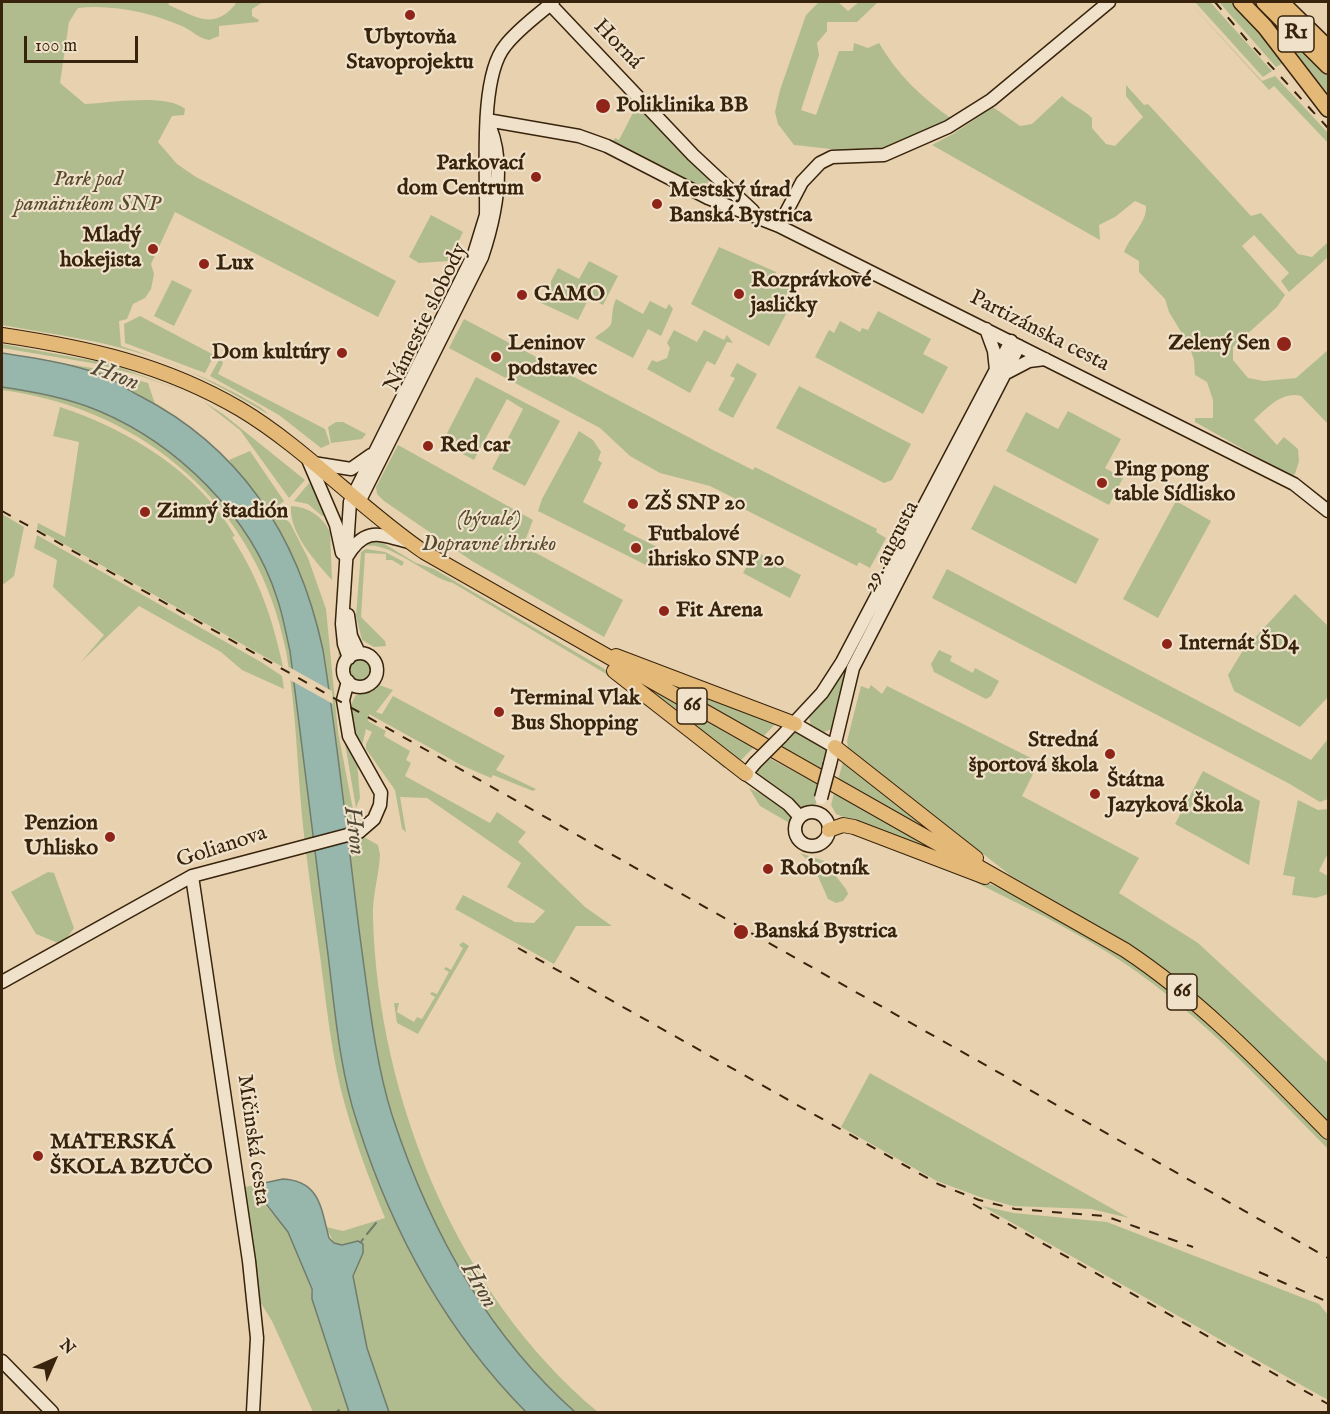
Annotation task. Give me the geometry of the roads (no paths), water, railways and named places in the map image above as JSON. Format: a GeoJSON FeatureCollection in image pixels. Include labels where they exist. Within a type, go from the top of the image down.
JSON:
{"type":"FeatureCollection","features":[{"type":"Feature","properties":{"kind":"highway"},"geometry":{"type":"LineString","coordinates":[[1242,2],[1265,27],[1329,109]]}},
{"type":"Feature","properties":{"kind":"highway"},"geometry":{"type":"LineString","coordinates":[[1248,2],[1329,102]]}},
{"type":"Feature","properties":{"kind":"highway","name":"R1"},"geometry":{"type":"LineString","coordinates":[[1264,2],[1329,66]]}},
{"type":"Feature","properties":{"kind":"highway","name":"R1"},"geometry":{"type":"LineString","coordinates":[[1281,2],[1329,48]]}},
{"type":"Feature","properties":{"kind":"main road","name":"66"},"geometry":{"type":"LineString","coordinates":[[2,335],[97,351],[163,372],[240,410],[410,542],[583,644],[1125,950],[1179,989],[1240,1043],[1329,1132]]}},
{"type":"Feature","properties":{"kind":"main road"},"geometry":{"type":"LineString","coordinates":[[583,644],[795,724]]}},
{"type":"Feature","properties":{"kind":"main road"},"geometry":{"type":"LineString","coordinates":[[583,644],[596,660],[625,678],[746,774]]}},
{"type":"Feature","properties":{"kind":"main road"},"geometry":{"type":"LineString","coordinates":[[835,747],[1010,885]]}},
{"type":"Feature","properties":{"kind":"main road"},"geometry":{"type":"LineString","coordinates":[[829,830],[843,825],[854,827],[957,868],[1010,885]]}},
{"type":"Feature","properties":{"kind":"street"},"geometry":{"type":"LineString","coordinates":[[779,226],[802,182],[820,163],[832,158],[884,155],[948,127],[991,100],[1109,2]]}},
{"type":"Feature","properties":{"kind":"street"},"geometry":{"type":"LineString","coordinates":[[487,120],[487,105],[499,56],[506,45],[552,3]]}},
{"type":"Feature","properties":{"kind":"street","name":"Horná"},"geometry":{"type":"LineString","coordinates":[[552,3],[704,167],[760,217]]}},
{"type":"Feature","properties":{"kind":"street","name":"Partizánska cesta"},"geometry":{"type":"LineString","coordinates":[[487,120],[579,136],[607,146],[723,204],[760,217],[1294,484],[1329,511]]}},
{"type":"Feature","properties":{"kind":"street","name":"Námestie slobody"},"geometry":{"type":"LineString","coordinates":[[355,500],[482,257],[491,230],[496,197],[495,141],[487,120]]}},
{"type":"Feature","properties":{"kind":"street","name":"Námestie slobody"},"geometry":{"type":"LineString","coordinates":[[355,500],[373,454],[474,255],[483,228],[486,206],[487,120]]}},
{"type":"Feature","properties":{"kind":"street"},"geometry":{"type":"LineString","coordinates":[[495,141],[509,123]]}},
{"type":"Feature","properties":{"kind":"street","name":"Horná"},"geometry":{"type":"LineString","coordinates":[[704,167],[717,184],[723,204]]}},
{"type":"Feature","properties":{"kind":"street"},"geometry":{"type":"LineString","coordinates":[[986,329],[1000,371],[1029,361],[1046,359]]}},
{"type":"Feature","properties":{"kind":"street","name":"29. augusta"},"geometry":{"type":"LineString","coordinates":[[746,774],[822,693],[842,662],[1015,344]]}},
{"type":"Feature","properties":{"kind":"street","name":"29. augusta"},"geometry":{"type":"LineString","coordinates":[[829,830],[828,823],[821,815],[821,798],[853,668],[1000,371]]}},
{"type":"Feature","properties":{"kind":"street"},"geometry":{"type":"LineString","coordinates":[[309,462],[338,469],[351,469],[373,454]]}},
{"type":"Feature","properties":{"kind":"street"},"geometry":{"type":"LineString","coordinates":[[309,462],[333,516],[338,542],[345,559]]}},
{"type":"Feature","properties":{"kind":"street"},"geometry":{"type":"LineString","coordinates":[[354,656],[373,659],[377,675],[369,685],[352,684],[344,668],[354,656],[345,599],[345,559],[348,522],[355,500]]}},
{"type":"Feature","properties":{"kind":"street"},"geometry":{"type":"LineString","coordinates":[[345,559],[353,546],[367,536],[376,533],[410,542]]}},
{"type":"Feature","properties":{"kind":"street","name":"Golianova"},"geometry":{"type":"LineString","coordinates":[[2,982],[192,876],[364,830],[374,819],[380,805],[381,793],[354,749],[349,736],[343,694],[352,684]]}},
{"type":"Feature","properties":{"kind":"street"},"geometry":{"type":"LineString","coordinates":[[795,724],[835,747]]}},
{"type":"Feature","properties":{"kind":"street"},"geometry":{"type":"LineString","coordinates":[[746,774],[788,804],[800,817]]}},
{"type":"Feature","properties":{"kind":"street"},"geometry":{"type":"LineString","coordinates":[[821,815],[810,812],[800,817],[795,832],[804,844],[820,844],[829,830]]}},
{"type":"Feature","properties":{"kind":"street","name":"Mičinská cesta"},"geometry":{"type":"LineString","coordinates":[[192,876],[249,1261],[257,1338],[253,1413]]}},
{"type":"Feature","properties":{"kind":"street"},"geometry":{"type":"LineString","coordinates":[[2,1361],[52,1413]]}},
{"type":"Feature","properties":{"kind":"water"},"geometry":{"type":"Polygon","coordinates":[[[2,353],[64,364],[100,374],[176,418],[209,442],[237,470],[261,501],[282,534],[299,571],[323,650],[369,1004],[381,1072],[392,1115],[424,1198],[464,1276],[514,1348],[575,1412],[526,1412],[497,1381],[446,1313],[424,1277],[386,1201],[371,1162],[345,1078],[334,1008],[290,651],[279,604],[265,568],[230,511],[183,463],[128,425],[99,411],[51,396],[2,387],[2,353]]]}},
{"type":"Feature","properties":{"kind":"water"},"geometry":{"type":"Polygon","coordinates":[[[283,1179],[305,1185],[312,1191],[321,1207],[329,1238],[334,1243],[342,1245],[358,1241],[363,1244],[363,1253],[353,1276],[367,1348],[389,1412],[349,1412],[312,1299],[312,1289],[288,1232],[259,1195],[264,1183],[283,1179]]]}},
{"type":"Feature","properties":{"kind":"waterway"},"geometry":{"type":"LineString","coordinates":[[367,1234],[376,1223]]}},
{"type":"Feature","properties":{"kind":"railway"},"geometry":{"type":"LineString","coordinates":[[1215,2],[1328,128]]}},
{"type":"Feature","properties":{"kind":"railway"},"geometry":{"type":"LineString","coordinates":[[2,511],[1328,1258]]}},
{"type":"Feature","properties":{"kind":"railway"},"geometry":{"type":"LineString","coordinates":[[518,948],[938,1184],[979,1200],[1015,1209],[1105,1216],[1193,1247]]}},
{"type":"Feature","properties":{"kind":"railway"},"geometry":{"type":"LineString","coordinates":[[973,1204],[1328,1404]]}},
{"type":"Feature","properties":{"kind":"railway"},"geometry":{"type":"LineString","coordinates":[[1259,1272],[1328,1302]]}},
{"type":"Feature","properties":{"kind":"place","name":"Ubytovňa Stavoprojektu"},"geometry":{"type":"Point","coordinates":[410,15]}},
{"type":"Feature","properties":{"kind":"place","name":"Poliklinika BB"},"geometry":{"type":"Point","coordinates":[603,106]}},
{"type":"Feature","properties":{"kind":"place","name":"Parkovací dom Centrum"},"geometry":{"type":"Point","coordinates":[536,177]}},
{"type":"Feature","properties":{"kind":"place","name":"Mestský úrad Banská Bystrica"},"geometry":{"type":"Point","coordinates":[657,204]}},
{"type":"Feature","properties":{"kind":"place","name":"Mladý hokejista"},"geometry":{"type":"Point","coordinates":[153,249]}},
{"type":"Feature","properties":{"kind":"place","name":"Lux"},"geometry":{"type":"Point","coordinates":[204,264]}},
{"type":"Feature","properties":{"kind":"place","name":"Rozprávkové jasličky"},"geometry":{"type":"Point","coordinates":[739,294]}},
{"type":"Feature","properties":{"kind":"place","name":"GAMO"},"geometry":{"type":"Point","coordinates":[522,295]}},
{"type":"Feature","properties":{"kind":"place","name":"Zelený Sen"},"geometry":{"type":"Point","coordinates":[1284,344]}},
{"type":"Feature","properties":{"kind":"place","name":"Dom kultúry"},"geometry":{"type":"Point","coordinates":[342,353]}},
{"type":"Feature","properties":{"kind":"place","name":"Leninov podstavec"},"geometry":{"type":"Point","coordinates":[496,357]}},
{"type":"Feature","properties":{"kind":"place","name":"Red car"},"geometry":{"type":"Point","coordinates":[428,446]}},
{"type":"Feature","properties":{"kind":"place","name":"Ping pong table Sídlisko"},"geometry":{"type":"Point","coordinates":[1102,483]}},
{"type":"Feature","properties":{"kind":"place","name":"ZŠ SNP 20"},"geometry":{"type":"Point","coordinates":[633,504]}},
{"type":"Feature","properties":{"kind":"place","name":"Zimný štadión"},"geometry":{"type":"Point","coordinates":[145,512]}},
{"type":"Feature","properties":{"kind":"place","name":"Futbalové ihrisko SNP 20"},"geometry":{"type":"Point","coordinates":[636,548]}},
{"type":"Feature","properties":{"kind":"place","name":"Fit Arena"},"geometry":{"type":"Point","coordinates":[664,611]}},
{"type":"Feature","properties":{"kind":"place","name":"Internát ŠD4"},"geometry":{"type":"Point","coordinates":[1167,644]}},
{"type":"Feature","properties":{"kind":"place","name":"Terminal Vlak Bus Shopping"},"geometry":{"type":"Point","coordinates":[499,712]}},
{"type":"Feature","properties":{"kind":"place","name":"Stredná športová škola"},"geometry":{"type":"Point","coordinates":[1110,754]}},
{"type":"Feature","properties":{"kind":"place","name":"Štátna Jazyková Škola"},"geometry":{"type":"Point","coordinates":[1095,794]}},
{"type":"Feature","properties":{"kind":"place","name":"Penzion Uhlisko"},"geometry":{"type":"Point","coordinates":[110,837]}},
{"type":"Feature","properties":{"kind":"place","name":"Robotník"},"geometry":{"type":"Point","coordinates":[768,869]}},
{"type":"Feature","properties":{"kind":"place","name":"Banská Bystrica"},"geometry":{"type":"Point","coordinates":[741,932]}},
{"type":"Feature","properties":{"kind":"place","name":"MATERSKÁ ŠKOLA BZUČO"},"geometry":{"type":"Point","coordinates":[38,1156]}},
{"type":"Feature","properties":{"kind":"park label","name":"Park pod pamätníkom SNP"},"geometry":{"type":"Point","coordinates":[88,192]}},
{"type":"Feature","properties":{"kind":"park label","name":"(bývalé) Dopravné ihrisko"},"geometry":{"type":"Point","coordinates":[489,532]}},
{"type":"Feature","properties":{"kind":"water label","name":"Hron"},"geometry":{"type":"Point","coordinates":[115,377]}},
{"type":"Feature","properties":{"kind":"water label","name":"Hron"},"geometry":{"type":"Point","coordinates":[353,831]}},
{"type":"Feature","properties":{"kind":"water label","name":"Hron"},"geometry":{"type":"Point","coordinates":[478,1286]}}]}
